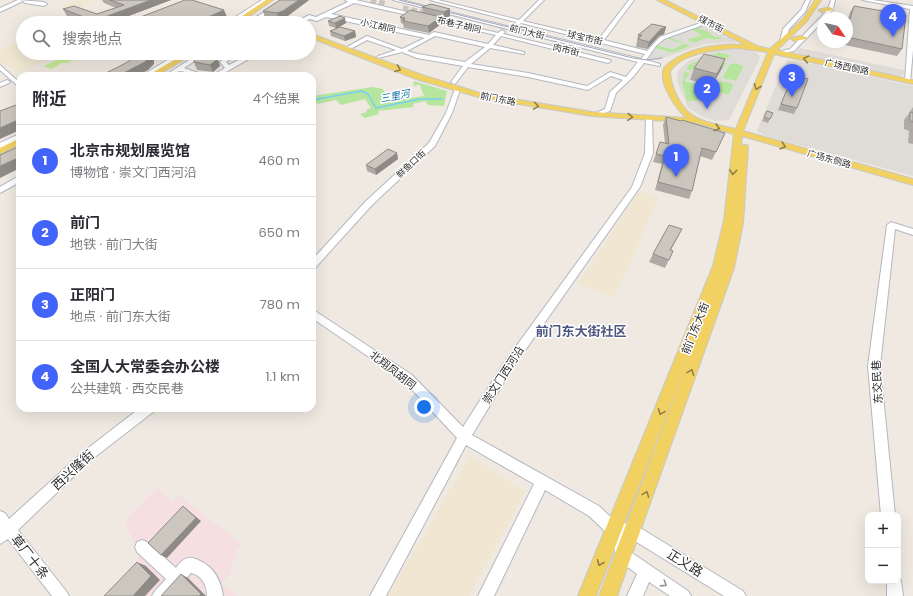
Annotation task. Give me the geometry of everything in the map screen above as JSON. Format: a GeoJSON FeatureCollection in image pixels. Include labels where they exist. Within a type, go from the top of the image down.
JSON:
{"type":"FeatureCollection","features":[{"type":"Feature","properties":{"kind":"main road"},"geometry":{"type":"LineString","coordinates":[[253,16],[267,1],[278,0]]}},
{"type":"Feature","properties":{"kind":"main road","name":"煤市街"},"geometry":{"type":"LineString","coordinates":[[660,0],[761,49]]}},
{"type":"Feature","properties":{"kind":"main road"},"geometry":{"type":"LineString","coordinates":[[776,52],[781,44],[805,20],[818,0]]}},
{"type":"Feature","properties":{"kind":"main road"},"geometry":{"type":"LineString","coordinates":[[776,52],[794,39],[821,10],[825,0]]}},
{"type":"Feature","properties":{"kind":"main road"},"geometry":{"type":"LineString","coordinates":[[262,14],[267,1]]}},
{"type":"Feature","properties":{"kind":"main road"},"geometry":{"type":"LineString","coordinates":[[821,10],[830,9]]}},
{"type":"Feature","properties":{"kind":"main road","name":"前门东路"},"geometry":{"type":"LineString","coordinates":[[316,38],[419,77],[456,86],[500,100],[592,114],[697,121]]}},
{"type":"Feature","properties":{"kind":"main road"},"geometry":{"type":"LineString","coordinates":[[794,39],[804,38]]}},
{"type":"Feature","properties":{"kind":"main road"},"geometry":{"type":"LineString","coordinates":[[697,121],[676,103],[666,73],[668,67],[681,58],[699,52],[728,46],[761,49]]}},
{"type":"Feature","properties":{"kind":"main road","name":"广场西侧路"},"geometry":{"type":"LineString","coordinates":[[761,49],[910,81]]}},
{"type":"Feature","properties":{"kind":"main road","name":"前门东大街"},"geometry":{"type":"LineString","coordinates":[[587,596],[719,266],[729,220],[741,135],[776,52]]}},
{"type":"Feature","properties":{"kind":"main road"},"geometry":{"type":"LineString","coordinates":[[159,72],[179,60]]}},
{"type":"Feature","properties":{"kind":"main road"},"geometry":{"type":"LineString","coordinates":[[167,72],[186,60]]}},
{"type":"Feature","properties":{"kind":"main road","name":"广场东侧路"},"geometry":{"type":"LineString","coordinates":[[697,121],[741,135],[913,182]]}},
{"type":"Feature","properties":{"kind":"main road","name":"前门东大街"},"geometry":{"type":"LineString","coordinates":[[608,596],[694,366],[732,254],[740,204],[741,135]]}},
{"type":"Feature","properties":{"kind":"main road"},"geometry":{"type":"LineString","coordinates":[[0,151],[16,143]]}},
{"type":"Feature","properties":{"kind":"main road"},"geometry":{"type":"LineString","coordinates":[[0,155],[16,148]]}},
{"type":"Feature","properties":{"kind":"street"},"geometry":{"type":"LineString","coordinates":[[0,9],[18,0]]}},
{"type":"Feature","properties":{"kind":"street"},"geometry":{"type":"LineString","coordinates":[[258,16],[287,0]]}},
{"type":"Feature","properties":{"kind":"street","name":"布巷子胡同"},"geometry":{"type":"LineString","coordinates":[[347,0],[447,20],[467,27],[500,35]]}},
{"type":"Feature","properties":{"kind":"street","name":"前门大街"},"geometry":{"type":"LineString","coordinates":[[395,0],[658,64]]}},
{"type":"Feature","properties":{"kind":"street","name":"球宝市街"},"geometry":{"type":"LineString","coordinates":[[432,0],[649,53]]}},
{"type":"Feature","properties":{"kind":"street","name":"鲜鱼口街"},"geometry":{"type":"LineString","coordinates":[[316,262],[380,193],[432,144],[450,113],[456,86],[466,65],[490,45],[500,35],[500,33],[520,22],[542,0]]}},
{"type":"Feature","properties":{"kind":"street"},"geometry":{"type":"LineString","coordinates":[[601,41],[632,0]]}},
{"type":"Feature","properties":{"kind":"street"},"geometry":{"type":"LineString","coordinates":[[781,44],[786,29],[803,10],[808,0]]}},
{"type":"Feature","properties":{"kind":"street"},"geometry":{"type":"LineString","coordinates":[[828,12],[833,0]]}},
{"type":"Feature","properties":{"kind":"street"},"geometry":{"type":"LineString","coordinates":[[864,0],[913,8],[910,81]]}},
{"type":"Feature","properties":{"kind":"street"},"geometry":{"type":"LineString","coordinates":[[0,9],[24,1],[44,4]]}},
{"type":"Feature","properties":{"kind":"street"},"geometry":{"type":"LineString","coordinates":[[241,16],[267,1]]}},
{"type":"Feature","properties":{"kind":"street","name":"小江胡同"},"geometry":{"type":"LineString","coordinates":[[316,19],[354,1]]}},
{"type":"Feature","properties":{"kind":"street"},"geometry":{"type":"LineString","coordinates":[[386,4],[404,8]]}},
{"type":"Feature","properties":{"kind":"street","name":"小江胡同"},"geometry":{"type":"LineString","coordinates":[[326,15],[432,36],[490,45],[522,53]]}},
{"type":"Feature","properties":{"kind":"street"},"geometry":{"type":"LineString","coordinates":[[380,57],[402,50],[432,36],[447,20],[456,15]]}},
{"type":"Feature","properties":{"kind":"street"},"geometry":{"type":"LineString","coordinates":[[467,27],[477,20]]}},
{"type":"Feature","properties":{"kind":"street"},"geometry":{"type":"LineString","coordinates":[[601,112],[608,110],[613,92],[631,76],[662,38],[678,31],[708,22]]}},
{"type":"Feature","properties":{"kind":"street"},"geometry":{"type":"LineString","coordinates":[[776,52],[792,50],[817,24]]}},
{"type":"Feature","properties":{"kind":"street","name":"肉市街"},"geometry":{"type":"LineString","coordinates":[[500,35],[608,61]]}},
{"type":"Feature","properties":{"kind":"street"},"geometry":{"type":"LineString","coordinates":[[350,47],[367,38],[417,56],[528,75],[588,88],[610,74],[627,79]]}},
{"type":"Feature","properties":{"kind":"street"},"geometry":{"type":"LineString","coordinates":[[151,72],[171,60]]}},
{"type":"Feature","properties":{"kind":"street"},"geometry":{"type":"LineString","coordinates":[[174,72],[193,60]]}},
{"type":"Feature","properties":{"kind":"street"},"geometry":{"type":"LineString","coordinates":[[226,60],[223,62],[228,68]]}},
{"type":"Feature","properties":{"kind":"street"},"geometry":{"type":"LineString","coordinates":[[221,72],[243,60]]}},
{"type":"Feature","properties":{"kind":"street"},"geometry":{"type":"LineString","coordinates":[[0,67],[16,82]]}},
{"type":"Feature","properties":{"kind":"street"},"geometry":{"type":"LineString","coordinates":[[179,69],[190,72]]}},
{"type":"Feature","properties":{"kind":"street"},"geometry":{"type":"LineString","coordinates":[[0,75],[16,89]]}},
{"type":"Feature","properties":{"kind":"street"},"geometry":{"type":"LineString","coordinates":[[0,84],[7,82]]}},
{"type":"Feature","properties":{"kind":"street","name":"崇文门西河沿"},"geometry":{"type":"LineString","coordinates":[[378,596],[464,438],[508,366],[636,187],[649,153],[649,118]]}},
{"type":"Feature","properties":{"kind":"street"},"geometry":{"type":"LineString","coordinates":[[0,146],[16,139]]}},
{"type":"Feature","properties":{"kind":"street"},"geometry":{"type":"LineString","coordinates":[[0,190],[16,181]]}},
{"type":"Feature","properties":{"kind":"street","name":"东交民巷"},"geometry":{"type":"LineString","coordinates":[[888,512],[874,366],[891,225],[913,232]]}},
{"type":"Feature","properties":{"kind":"street","name":"北翔凤胡同"},"geometry":{"type":"LineString","coordinates":[[316,316],[408,378],[464,438],[594,511],[614,530]]}},
{"type":"Feature","properties":{"kind":"street","name":"西兴隆街"},"geometry":{"type":"LineString","coordinates":[[3,528],[87,456],[144,412]]}},
{"type":"Feature","properties":{"kind":"street"},"geometry":{"type":"LineString","coordinates":[[486,596],[542,481]]}},
{"type":"Feature","properties":{"kind":"street","name":"草厂十条"},"geometry":{"type":"LineString","coordinates":[[3,528],[61,596]]}},
{"type":"Feature","properties":{"kind":"street"},"geometry":{"type":"LineString","coordinates":[[632,531],[614,530],[624,556],[682,596]]}},
{"type":"Feature","properties":{"kind":"street","name":"正义路"},"geometry":{"type":"LineString","coordinates":[[632,531],[738,596]]}},
{"type":"Feature","properties":{"kind":"street"},"geometry":{"type":"LineString","coordinates":[[142,547],[176,578]]}},
{"type":"Feature","properties":{"kind":"street"},"geometry":{"type":"LineString","coordinates":[[160,596],[188,565],[199,566],[211,580],[215,596]]}},
{"type":"Feature","properties":{"kind":"street"},"geometry":{"type":"LineString","coordinates":[[635,596],[646,571]]}},
{"type":"Feature","properties":{"kind":"street"},"geometry":{"type":"LineString","coordinates":[[894,584],[896,596]]}},
{"type":"Feature","properties":{"kind":"shaded area"},"geometry":{"type":"Polygon","coordinates":[[[77,0],[94,0],[91,1],[93,2],[70,10],[60,6],[77,0]]]}},
{"type":"Feature","properties":{"kind":"shaded area"},"geometry":{"type":"Polygon","coordinates":[[[704,24],[739,42],[705,44],[658,60],[647,58],[655,49],[672,53],[691,46],[670,37],[667,39],[684,44],[673,49],[658,45],[663,39],[680,31],[704,24]],[[697,27],[690,29],[702,35],[686,40],[674,35],[690,42],[694,43],[707,38],[714,40],[721,39],[721,37],[715,37],[709,32],[697,27]]]}},
{"type":"Feature","properties":{"kind":"shaded area"},"geometry":{"type":"Polygon","coordinates":[[[16,44],[16,60],[50,60],[19,72],[0,62],[0,50],[16,44]]]}},
{"type":"Feature","properties":{"kind":"shaded area"},"geometry":{"type":"Polygon","coordinates":[[[800,48],[904,70],[904,74],[902,76],[893,75],[803,56],[796,52],[800,48]]]}},
{"type":"Feature","properties":{"kind":"shaded area"},"geometry":{"type":"Polygon","coordinates":[[[725,49],[750,50],[758,54],[760,58],[729,120],[715,121],[701,116],[688,108],[677,82],[678,71],[688,61],[725,49]],[[719,52],[690,64],[686,69],[692,71],[697,64],[722,70],[727,63],[724,62],[731,55],[719,52]],[[734,63],[730,64],[722,78],[736,81],[744,66],[734,63]],[[700,65],[690,79],[712,85],[700,65]],[[684,71],[682,83],[687,102],[704,99],[711,87],[685,80],[690,73],[684,71]],[[720,81],[714,91],[729,95],[734,84],[720,81]]]}},
{"type":"Feature","properties":{"kind":"shaded area"},"geometry":{"type":"Polygon","coordinates":[[[787,60],[798,61],[913,86],[913,176],[766,136],[758,132],[757,130],[787,60]]]}},
{"type":"Feature","properties":{"kind":"shaded area"},"geometry":{"type":"Polygon","coordinates":[[[639,191],[658,198],[636,250],[613,297],[578,284],[639,191]]]}},
{"type":"Feature","properties":{"kind":"shaded area"},"geometry":{"type":"Polygon","coordinates":[[[470,456],[525,492],[470,596],[388,596],[470,456]]]}},
{"type":"Feature","properties":{"kind":"shaded area"},"geometry":{"type":"Polygon","coordinates":[[[157,488],[172,501],[178,495],[241,543],[236,551],[238,555],[229,568],[231,571],[221,584],[237,596],[115,596],[129,581],[140,552],[125,524],[130,515],[157,488]]]}},
{"type":"Feature","properties":{"kind":"green space"},"geometry":{"type":"Polygon","coordinates":[[[697,27],[721,37],[721,39],[714,40],[707,38],[694,43],[691,42],[673,35],[675,34],[686,40],[701,35],[690,29],[697,27]]]}},
{"type":"Feature","properties":{"kind":"green space"},"geometry":{"type":"Polygon","coordinates":[[[670,37],[691,46],[672,53],[654,48],[657,45],[673,49],[683,44],[667,39],[670,37]]]}},
{"type":"Feature","properties":{"kind":"green space"},"geometry":{"type":"Polygon","coordinates":[[[719,52],[731,55],[724,62],[727,63],[723,70],[697,64],[692,71],[685,69],[690,64],[719,52]]]}},
{"type":"Feature","properties":{"kind":"green space"},"geometry":{"type":"Polygon","coordinates":[[[57,60],[73,60],[67,63],[62,63],[52,69],[43,66],[57,60]]]}},
{"type":"Feature","properties":{"kind":"green space"},"geometry":{"type":"Polygon","coordinates":[[[734,63],[744,66],[736,81],[722,78],[730,64],[734,63]]]}},
{"type":"Feature","properties":{"kind":"green space"},"geometry":{"type":"Polygon","coordinates":[[[684,71],[690,73],[685,81],[711,87],[704,99],[687,102],[682,83],[684,71]]]}},
{"type":"Feature","properties":{"kind":"green space"},"geometry":{"type":"Polygon","coordinates":[[[720,80],[734,84],[729,95],[714,91],[720,80]]]}},
{"type":"Feature","properties":{"kind":"green space"},"geometry":{"type":"Polygon","coordinates":[[[414,81],[447,91],[444,106],[428,105],[425,101],[413,104],[414,107],[378,111],[379,114],[365,118],[360,114],[367,112],[366,110],[371,108],[365,99],[341,105],[336,100],[318,104],[316,103],[316,95],[373,87],[383,89],[387,98],[385,102],[424,96],[420,85],[413,86],[414,81]]]}},
{"type":"Feature","properties":{"kind":"building"},"geometry":{"type":"Polygon","coordinates":[[[110,0],[151,0],[108,16],[81,16],[63,9],[74,6],[97,14],[124,5],[110,0]]]}},
{"type":"Feature","properties":{"kind":"building"},"geometry":{"type":"Polygon","coordinates":[[[185,0],[192,0],[224,10],[211,16],[143,16],[185,0]]]}},
{"type":"Feature","properties":{"kind":"building"},"geometry":{"type":"Polygon","coordinates":[[[280,0],[299,0],[283,11],[277,13],[263,11],[280,0]]]}},
{"type":"Feature","properties":{"kind":"building"},"geometry":{"type":"Polygon","coordinates":[[[431,4],[450,9],[444,12],[422,7],[431,4]]]}},
{"type":"Feature","properties":{"kind":"building"},"geometry":{"type":"Polygon","coordinates":[[[854,6],[906,15],[902,49],[853,38],[852,12],[854,6]]]}},
{"type":"Feature","properties":{"kind":"building"},"geometry":{"type":"Polygon","coordinates":[[[410,10],[441,17],[428,26],[403,21],[405,18],[400,17],[410,10]]]}},
{"type":"Feature","properties":{"kind":"building"},"geometry":{"type":"Polygon","coordinates":[[[340,16],[345,18],[335,23],[328,21],[340,16]]]}},
{"type":"Feature","properties":{"kind":"building"},"geometry":{"type":"Polygon","coordinates":[[[652,24],[666,27],[661,29],[649,42],[638,39],[642,35],[638,35],[652,24]]]}},
{"type":"Feature","properties":{"kind":"building"},"geometry":{"type":"Polygon","coordinates":[[[340,27],[355,31],[344,36],[330,31],[340,27]]]}},
{"type":"Feature","properties":{"kind":"building"},"geometry":{"type":"Polygon","coordinates":[[[704,54],[725,59],[717,74],[694,68],[704,54]]]}},
{"type":"Feature","properties":{"kind":"building"},"geometry":{"type":"Polygon","coordinates":[[[130,60],[147,60],[126,72],[108,72],[130,60]]]}},
{"type":"Feature","properties":{"kind":"building"},"geometry":{"type":"Polygon","coordinates":[[[194,60],[217,60],[210,65],[194,62],[194,60]]]}},
{"type":"Feature","properties":{"kind":"building"},"geometry":{"type":"Polygon","coordinates":[[[793,75],[808,79],[797,108],[781,104],[793,75]]]}},
{"type":"Feature","properties":{"kind":"building"},"geometry":{"type":"Polygon","coordinates":[[[16,105],[16,121],[0,128],[0,111],[16,105]]]}},
{"type":"Feature","properties":{"kind":"building"},"geometry":{"type":"Polygon","coordinates":[[[767,111],[773,113],[770,119],[764,117],[767,111]]]}},
{"type":"Feature","properties":{"kind":"building"},"geometry":{"type":"Polygon","coordinates":[[[910,112],[913,113],[913,122],[910,121],[910,112]]]}},
{"type":"Feature","properties":{"kind":"building"},"geometry":{"type":"Polygon","coordinates":[[[666,117],[682,120],[725,133],[716,152],[702,148],[692,191],[658,182],[665,156],[656,154],[660,142],[669,144],[666,117]]]}},
{"type":"Feature","properties":{"kind":"building"},"geometry":{"type":"Polygon","coordinates":[[[16,148],[16,159],[0,166],[0,155],[16,148]]]}},
{"type":"Feature","properties":{"kind":"building"},"geometry":{"type":"Polygon","coordinates":[[[388,149],[397,153],[375,169],[366,165],[388,149]]]}},
{"type":"Feature","properties":{"kind":"building"},"geometry":{"type":"Polygon","coordinates":[[[669,225],[682,229],[670,250],[673,251],[669,260],[653,254],[669,225]]]}},
{"type":"Feature","properties":{"kind":"building"},"geometry":{"type":"Polygon","coordinates":[[[183,506],[196,518],[161,555],[148,543],[183,506]]]}},
{"type":"Feature","properties":{"kind":"building"},"geometry":{"type":"Polygon","coordinates":[[[137,562],[151,576],[133,596],[104,596],[137,562]]]}},
{"type":"Feature","properties":{"kind":"building"},"geometry":{"type":"Polygon","coordinates":[[[181,574],[201,594],[199,596],[161,596],[181,574]]]}},
{"type":"Feature","properties":{"kind":"waterway","name":"三里河"},"geometry":{"type":"LineString","coordinates":[[316,99],[362,91],[368,94],[376,108],[420,99],[442,99]]}},
{"type":"Feature","properties":{"kind":"tunnel"},"geometry":{"type":"LineString","coordinates":[[371,0],[386,4]]}},
{"type":"Feature","properties":{"kind":"tunnel"},"geometry":{"type":"LineString","coordinates":[[403,8],[446,18]]}},
{"type":"Feature","properties":{"kind":"tram line"},"geometry":{"type":"LineString","coordinates":[[399,0],[633,58],[647,60],[662,58]]}},
{"type":"Feature","properties":{"kind":"place","name":"全国人大常委会办公楼"},"geometry":{"type":"Point","coordinates":[893,37]}},
{"type":"Feature","properties":{"kind":"place","name":"正阳门"},"geometry":{"type":"Point","coordinates":[792,97]}},
{"type":"Feature","properties":{"kind":"place","name":"前门"},"geometry":{"type":"Point","coordinates":[707,109]}},
{"type":"Feature","properties":{"kind":"place","name":"北京市规划展览馆"},"geometry":{"type":"Point","coordinates":[676,177]}},
{"type":"Feature","properties":{"kind":"district","name":"前门东大街社区"},"geometry":{"type":"Point","coordinates":[581,331]}}]}
